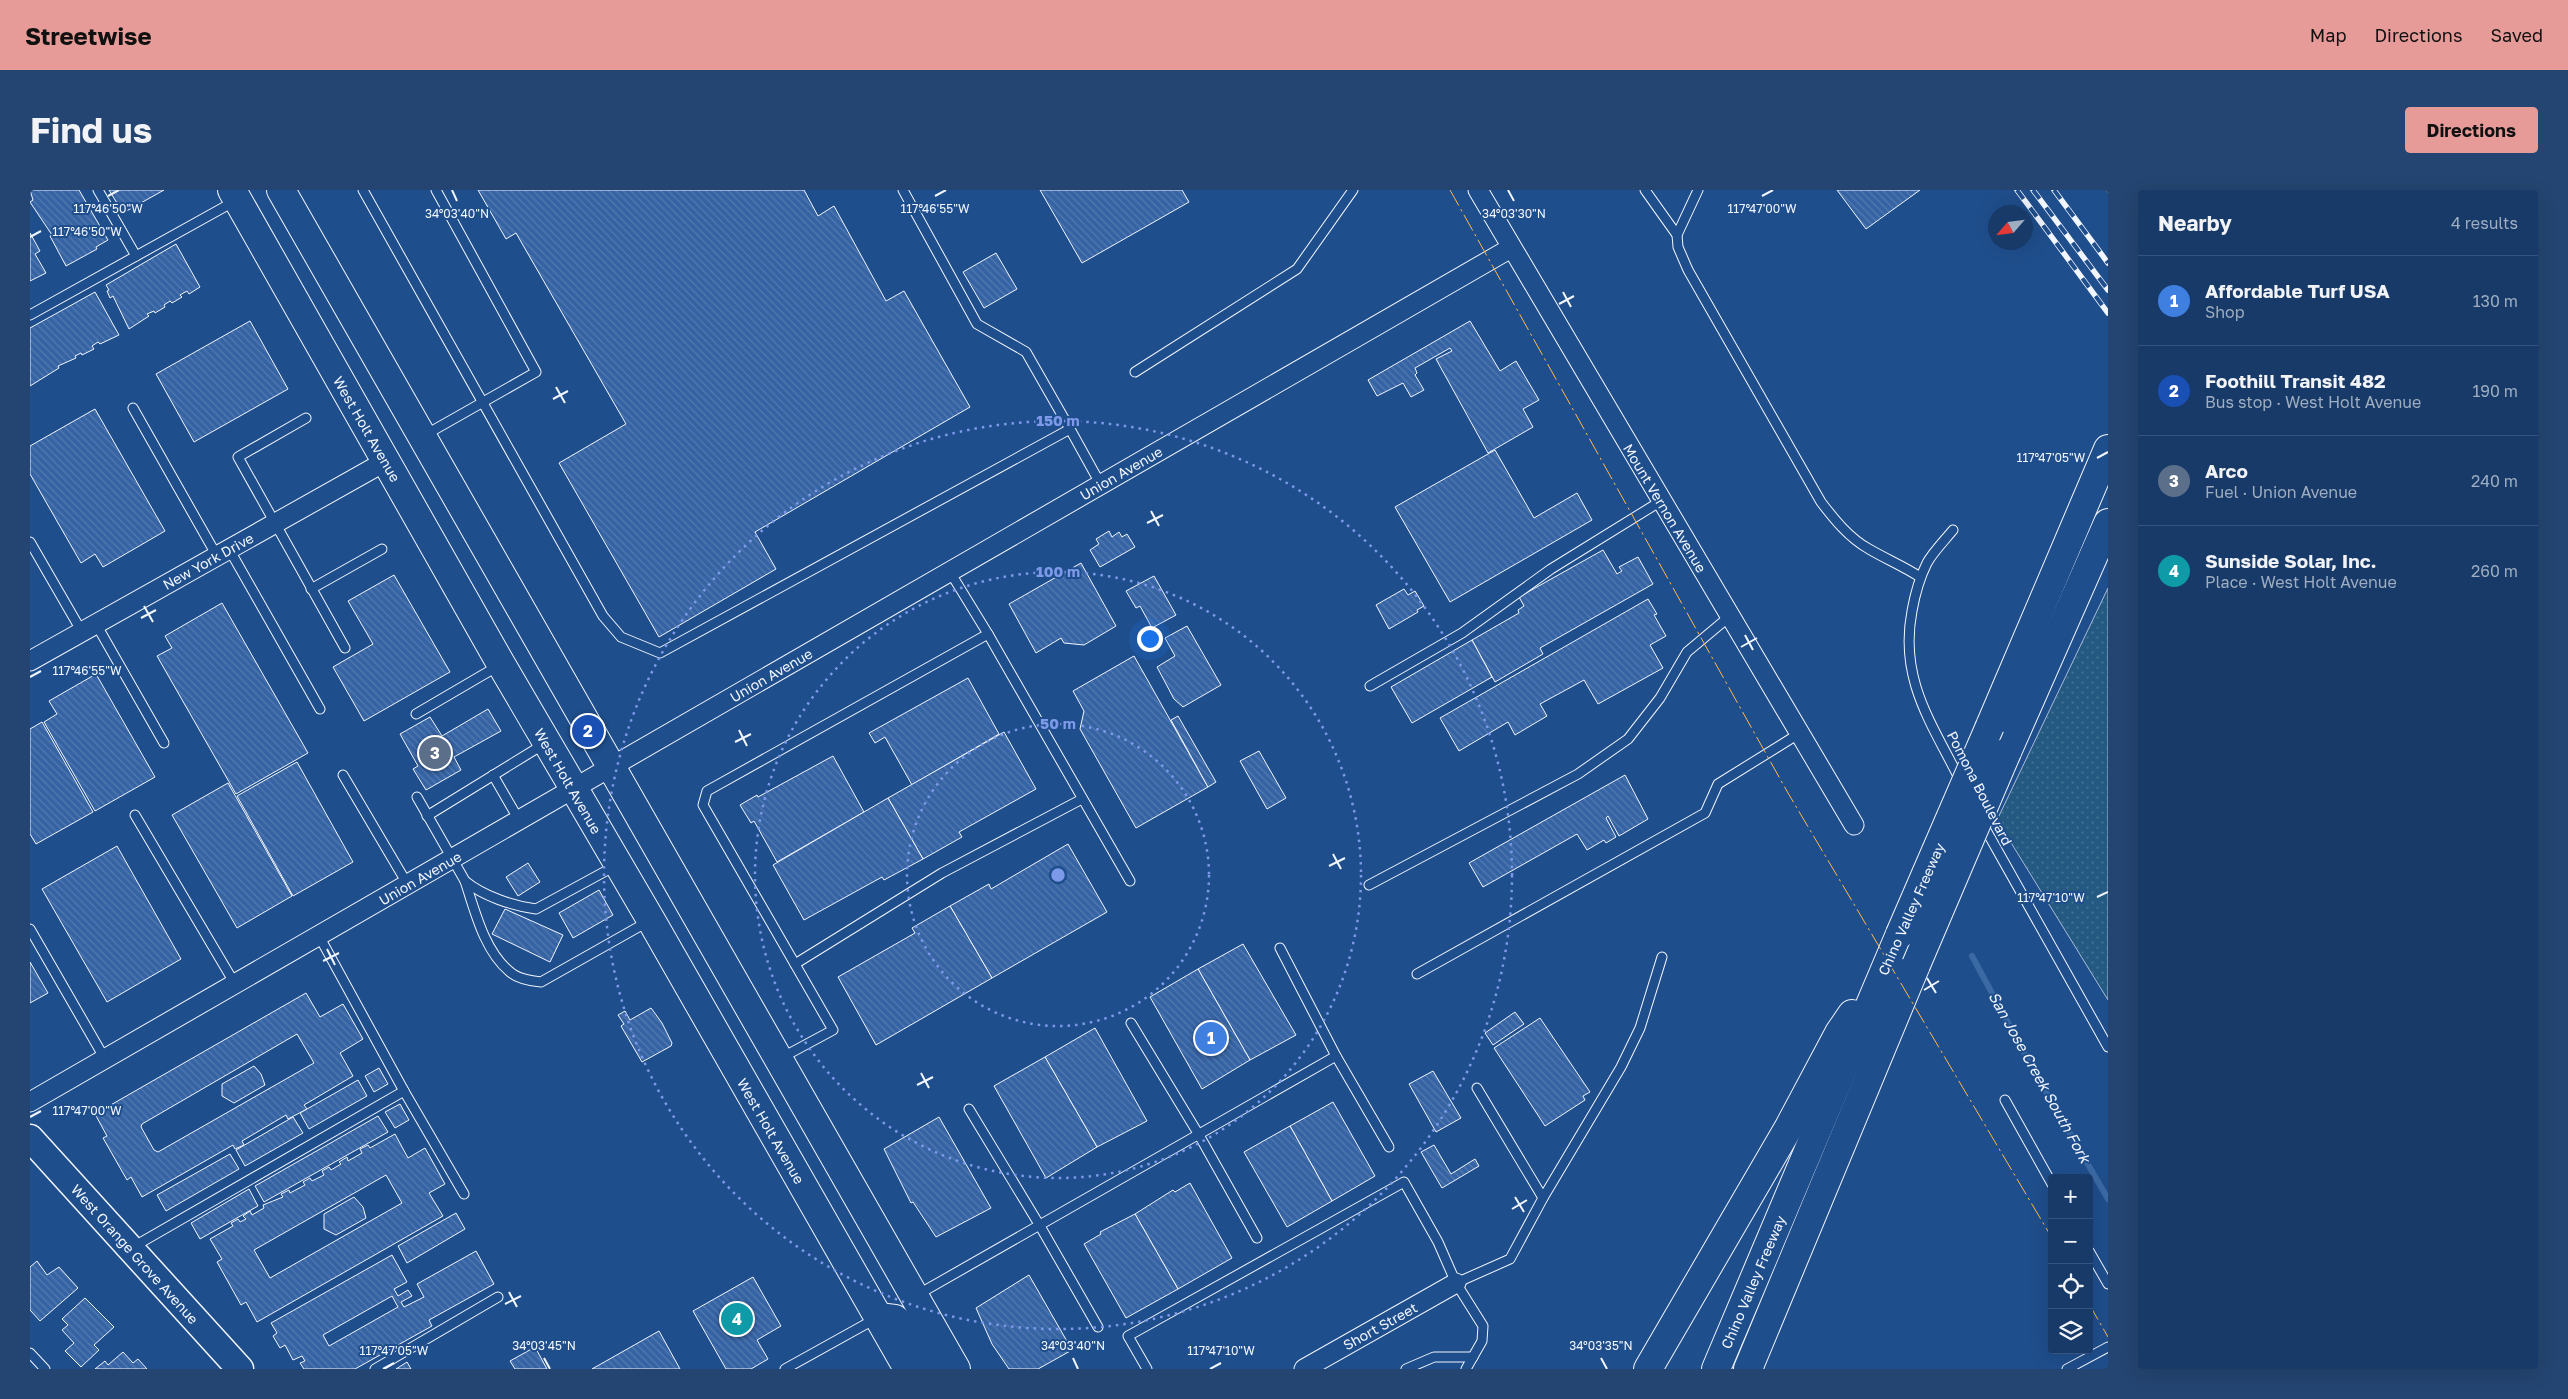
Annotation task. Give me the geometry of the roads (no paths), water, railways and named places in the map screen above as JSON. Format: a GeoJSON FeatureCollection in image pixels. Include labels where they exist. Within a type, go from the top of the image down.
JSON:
{"type":"FeatureCollection","features":[{"type":"Feature","properties":{"kind":"main road"},"geometry":{"type":"LineString","coordinates":[[281,190],[956,1369]]}},
{"type":"Feature","properties":{"kind":"main road","name":"West Holt Avenue"},"geometry":{"type":"LineString","coordinates":[[235,195],[500,664],[651,920],[908,1369]]}},
{"type":"Feature","properties":{"kind":"main road","name":"Chino Valley Freeway"},"geometry":{"type":"LineString","coordinates":[[1716,1369],[1884,970],[2108,449]]}},
{"type":"Feature","properties":{"kind":"main road","name":"Chino Valley Freeway"},"geometry":{"type":"LineString","coordinates":[[1748,1369],[1916,965],[2108,523]]}},
{"type":"Feature","properties":{"kind":"main road"},"geometry":{"type":"LineString","coordinates":[[1648,1369],[1788,1127],[1839,1033],[1884,970]]}},
{"type":"Feature","properties":{"kind":"main road"},"geometry":{"type":"LineString","coordinates":[[1762,1369],[1796,1252]]}},
{"type":"Feature","properties":{"kind":"main road"},"geometry":{"type":"LineString","coordinates":[[878,1317],[894,1318],[911,1332],[932,1369]]}},
{"type":"Feature","properties":{"kind":"street","name":"Mount Vernon Avenue"},"geometry":{"type":"LineString","coordinates":[[1478,190],[1854,825]]}},
{"type":"Feature","properties":{"kind":"street","name":"Union Avenue"},"geometry":{"type":"LineString","coordinates":[[30,1102],[1511,248]]}},
{"type":"Feature","properties":{"kind":"street","name":"New York Drive"},"geometry":{"type":"LineString","coordinates":[[30,662],[386,461]]}},
{"type":"Feature","properties":{"kind":"street","name":"West Orange Grove Avenue"},"geometry":{"type":"LineString","coordinates":[[30,1138],[240,1369]]}},
{"type":"Feature","properties":{"kind":"street","name":"Short Street"},"geometry":{"type":"LineString","coordinates":[[1304,1369],[1456,1283]]}},
{"type":"Feature","properties":{"kind":"lane"},"geometry":{"type":"LineString","coordinates":[[98,190],[136,256]]}},
{"type":"Feature","properties":{"kind":"lane"},"geometry":{"type":"LineString","coordinates":[[363,190],[602,616],[621,637],[660,653],[1070,429]]}},
{"type":"Feature","properties":{"kind":"lane"},"geometry":{"type":"LineString","coordinates":[[422,436],[536,372],[436,190]]}},
{"type":"Feature","properties":{"kind":"lane"},"geometry":{"type":"LineString","coordinates":[[903,190],[977,324],[1026,352],[1101,484]]}},
{"type":"Feature","properties":{"kind":"lane"},"geometry":{"type":"LineString","coordinates":[[1135,372],[1297,269],[1353,190]]}},
{"type":"Feature","properties":{"kind":"lane"},"geometry":{"type":"LineString","coordinates":[[1645,190],[1677,235]]}},
{"type":"Feature","properties":{"kind":"lane"},"geometry":{"type":"LineString","coordinates":[[1698,190],[1677,235],[1678,247],[1688,270],[1821,502],[1838,524],[1867,548],[1900,563],[1920,577]]}},
{"type":"Feature","properties":{"kind":"lane"},"geometry":{"type":"LineString","coordinates":[[30,316],[136,256],[235,195]]}},
{"type":"Feature","properties":{"kind":"lane"},"geometry":{"type":"LineString","coordinates":[[133,408],[320,709]]}},
{"type":"Feature","properties":{"kind":"lane"},"geometry":{"type":"LineString","coordinates":[[306,418],[238,457],[345,648]]}},
{"type":"Feature","properties":{"kind":"lane"},"geometry":{"type":"LineString","coordinates":[[1370,686],[1462,633],[1551,569],[1661,500]]}},
{"type":"Feature","properties":{"kind":"lane","name":"Pomona Boulevard"},"geometry":{"type":"LineString","coordinates":[[1953,530],[1928,561],[1920,577],[1908,639],[1909,662],[1927,716],[1971,801]]}},
{"type":"Feature","properties":{"kind":"lane"},"geometry":{"type":"LineString","coordinates":[[30,542],[164,743]]}},
{"type":"Feature","properties":{"kind":"lane"},"geometry":{"type":"LineString","coordinates":[[311,589],[382,549]]}},
{"type":"Feature","properties":{"kind":"lane"},"geometry":{"type":"LineString","coordinates":[[950,572],[988,634],[1130,881]]}},
{"type":"Feature","properties":{"kind":"lane"},"geometry":{"type":"LineString","coordinates":[[1369,885],[1578,774],[1628,739],[1660,698],[1687,652],[1730,616]]}},
{"type":"Feature","properties":{"kind":"lane"},"geometry":{"type":"LineString","coordinates":[[779,1060],[833,1030],[703,805],[707,791],[988,634]]}},
{"type":"Feature","properties":{"kind":"lane"},"geometry":{"type":"LineString","coordinates":[[416,714],[500,664]]}},
{"type":"Feature","properties":{"kind":"lane"},"geometry":{"type":"LineString","coordinates":[[1417,974],[1705,813],[1718,784],[1800,733]]}},
{"type":"Feature","properties":{"kind":"lane"},"geometry":{"type":"LineString","coordinates":[[427,816],[546,743]]}},
{"type":"Feature","properties":{"kind":"lane"},"geometry":{"type":"LineString","coordinates":[[343,775],[408,884]]}},
{"type":"Feature","properties":{"kind":"lane"},"geometry":{"type":"LineString","coordinates":[[493,775],[520,820]]}},
{"type":"Feature","properties":{"kind":"lane"},"geometry":{"type":"LineString","coordinates":[[417,797],[465,881],[479,923],[494,952],[509,972],[527,980],[541,982],[651,920]]}},
{"type":"Feature","properties":{"kind":"lane"},"geometry":{"type":"LineString","coordinates":[[795,964],[942,873],[1082,799]]}},
{"type":"Feature","properties":{"kind":"lane","name":"Pomona Boulevard"},"geometry":{"type":"LineString","coordinates":[[1975,810],[2108,1047]]}},
{"type":"Feature","properties":{"kind":"lane"},"geometry":{"type":"LineString","coordinates":[[135,815],[235,984]]}},
{"type":"Feature","properties":{"kind":"lane"},"geometry":{"type":"LineString","coordinates":[[465,881],[476,890],[524,908],[536,909],[618,865]]}},
{"type":"Feature","properties":{"kind":"lane"},"geometry":{"type":"LineString","coordinates":[[30,929],[104,1059]]}},
{"type":"Feature","properties":{"kind":"lane"},"geometry":{"type":"LineString","coordinates":[[320,936],[404,1091],[464,1194]]}},
{"type":"Feature","properties":{"kind":"lane"},"geometry":{"type":"LineString","coordinates":[[1280,948],[1336,1056],[1389,1147]]}},
{"type":"Feature","properties":{"kind":"lane"},"geometry":{"type":"LineString","coordinates":[[1456,1283],[1510,1260],[1543,1198],[1621,1067],[1640,1028],[1662,957]]}},
{"type":"Feature","properties":{"kind":"lane"},"geometry":{"type":"LineString","coordinates":[[1131,1023],[1199,1135],[1258,1238]]}},
{"type":"Feature","properties":{"kind":"lane"},"geometry":{"type":"LineString","coordinates":[[915,1296],[1336,1056]]}},
{"type":"Feature","properties":{"kind":"lane"},"geometry":{"type":"LineString","coordinates":[[1477,1088],[1543,1198]]}},
{"type":"Feature","properties":{"kind":"lane"},"geometry":{"type":"LineString","coordinates":[[130,1248],[404,1091]]}},
{"type":"Feature","properties":{"kind":"lane"},"geometry":{"type":"LineString","coordinates":[[2005,1100],[2048,1177]]}},
{"type":"Feature","properties":{"kind":"lane"},"geometry":{"type":"LineString","coordinates":[[969,1109],[1040,1226],[1098,1327]]}},
{"type":"Feature","properties":{"kind":"lane"},"geometry":{"type":"LineString","coordinates":[[1147,1369],[1128,1336],[1404,1182],[1438,1242],[1456,1283],[1483,1326],[1482,1341],[1466,1369]]}},
{"type":"Feature","properties":{"kind":"lane"},"geometry":{"type":"LineString","coordinates":[[2093,1258],[2108,1284]]}},
{"type":"Feature","properties":{"kind":"lane"},"geometry":{"type":"LineString","coordinates":[[375,1369],[498,1297]]}},
{"type":"Feature","properties":{"kind":"lane"},"geometry":{"type":"LineString","coordinates":[[785,1369],[878,1317]]}},
{"type":"Feature","properties":{"kind":"lane"},"geometry":{"type":"LineString","coordinates":[[2067,1369],[2108,1347]]}},
{"type":"Feature","properties":{"kind":"lane"},"geometry":{"type":"LineString","coordinates":[[30,1353],[45,1369]]}},
{"type":"Feature","properties":{"kind":"lane"},"geometry":{"type":"LineString","coordinates":[[1406,1369],[1434,1357],[1472,1357]]}},
{"type":"Feature","properties":{"kind":"waterway","name":"San Jose Creek South Fork"},"geometry":{"type":"LineString","coordinates":[[1972,956],[2034,1071],[2108,1199]]}},
{"type":"Feature","properties":{"kind":"railway"},"geometry":{"type":"LineString","coordinates":[[2017,190],[2108,313]]}},
{"type":"Feature","properties":{"kind":"railway"},"geometry":{"type":"LineString","coordinates":[[2033,190],[2108,290]]}},
{"type":"Feature","properties":{"kind":"railway"},"geometry":{"type":"LineString","coordinates":[[2054,190],[2108,263]]}},
{"type":"Feature","properties":{"kind":"place","name":"Foothill Transit 482"},"geometry":{"type":"Point","coordinates":[588,731]}},
{"type":"Feature","properties":{"kind":"place","name":"Arco"},"geometry":{"type":"Point","coordinates":[435,753]}},
{"type":"Feature","properties":{"kind":"place","name":"Affordable Turf USA"},"geometry":{"type":"Point","coordinates":[1211,1038]}},
{"type":"Feature","properties":{"kind":"place","name":"Sunside Solar, Inc."},"geometry":{"type":"Point","coordinates":[737,1319]}}]}
